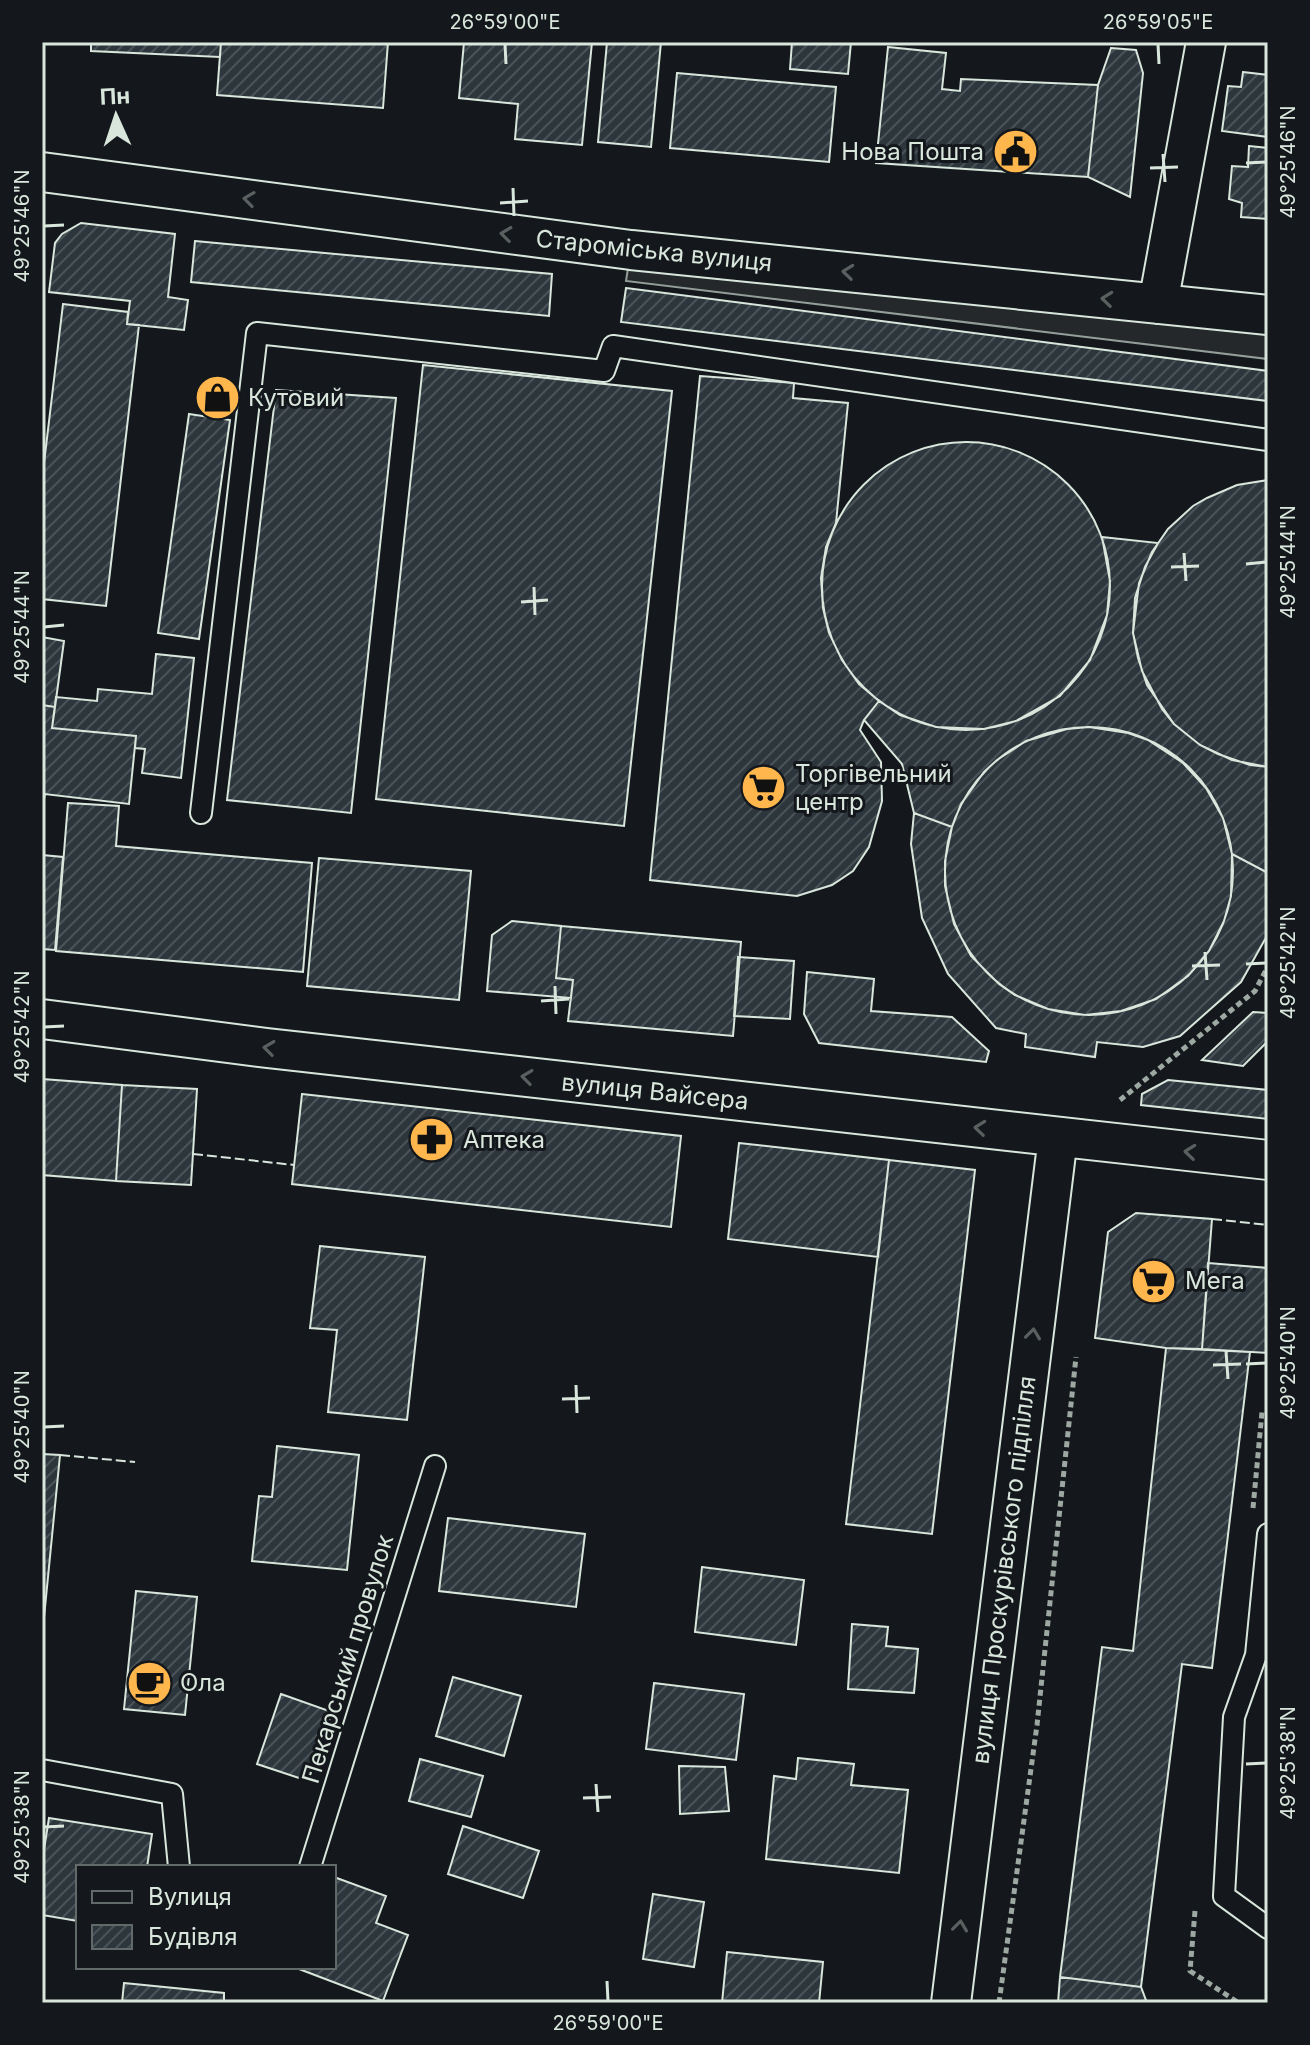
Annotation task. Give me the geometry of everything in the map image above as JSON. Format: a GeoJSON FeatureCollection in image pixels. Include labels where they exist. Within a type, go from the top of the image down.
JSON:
{"type":"FeatureCollection","features":[{"type":"Feature","properties":{"kind":"street"},"geometry":{"type":"LineString","coordinates":[[1158,304],[1206,42]]}},
{"type":"Feature","properties":{"kind":"street","name":"Староміська вулиця"},"geometry":{"type":"LineString","coordinates":[[42,172],[631,250],[1268,315]]}},
{"type":"Feature","properties":{"kind":"street","name":"вулиця Вайсера"},"geometry":{"type":"LineString","coordinates":[[42,1019],[267,1048],[1268,1160]]}},
{"type":"Feature","properties":{"kind":"street","name":"вулиця Проскурівського підпілля"},"geometry":{"type":"LineString","coordinates":[[951,2003],[1058,1137]]}},
{"type":"Feature","properties":{"kind":"lane"},"geometry":{"type":"LineString","coordinates":[[201,813],[257,333],[604,371],[613,346],[1268,440]]}},
{"type":"Feature","properties":{"kind":"lane","name":"Пекарський провулок"},"geometry":{"type":"LineString","coordinates":[[311,1865],[435,1466]]}},
{"type":"Feature","properties":{"kind":"lane"},"geometry":{"type":"LineString","coordinates":[[1268,1534],[1256,1655],[1234,1717],[1224,1896],[1268,1928]]}},
{"type":"Feature","properties":{"kind":"lane"},"geometry":{"type":"LineString","coordinates":[[42,1770],[172,1794],[179,1865]]}},
{"type":"Feature","properties":{"kind":"path"},"geometry":{"type":"LineString","coordinates":[[1099,1141],[1102,1115],[1255,991],[1268,966]]}},
{"type":"Feature","properties":{"kind":"path"},"geometry":{"type":"LineString","coordinates":[[999,2003],[1037,1725],[1077,1349]]}},
{"type":"Feature","properties":{"kind":"shaded area"},"geometry":{"type":"Polygon","coordinates":[[[631,250],[1268,315],[1268,359],[626,281],[631,250]]]}},
{"type":"Feature","properties":{"kind":"building"},"geometry":{"type":"Polygon","coordinates":[[[91,42],[221,42],[220,57],[91,51],[91,42]]]}},
{"type":"Feature","properties":{"kind":"building"},"geometry":{"type":"Polygon","coordinates":[[[221,42],[388,42],[383,108],[217,95],[221,42]]]}},
{"type":"Feature","properties":{"kind":"building"},"geometry":{"type":"Polygon","coordinates":[[[464,42],[592,42],[582,145],[515,139],[518,104],[459,98],[464,42]]]}},
{"type":"Feature","properties":{"kind":"building"},"geometry":{"type":"Polygon","coordinates":[[[607,42],[661,42],[651,147],[598,142],[607,42]]]}},
{"type":"Feature","properties":{"kind":"building"},"geometry":{"type":"Polygon","coordinates":[[[792,42],[851,42],[848,74],[790,69],[792,42]]]}},
{"type":"Feature","properties":{"kind":"building"},"geometry":{"type":"Polygon","coordinates":[[[888,47],[946,53],[942,89],[960,91],[961,79],[1098,85],[1088,177],[876,163],[888,47]]]}},
{"type":"Feature","properties":{"kind":"building"},"geometry":{"type":"Polygon","coordinates":[[[1111,48],[1136,50],[1143,73],[1130,197],[1088,177],[1098,85],[1111,48]]]}},
{"type":"Feature","properties":{"kind":"building"},"geometry":{"type":"Polygon","coordinates":[[[1243,72],[1268,75],[1268,137],[1222,131],[1228,86],[1241,87],[1243,72]]]}},
{"type":"Feature","properties":{"kind":"building"},"geometry":{"type":"Polygon","coordinates":[[[677,73],[836,87],[829,162],[670,148],[677,73]]]}},
{"type":"Feature","properties":{"kind":"building"},"geometry":{"type":"Polygon","coordinates":[[[1249,146],[1268,148],[1268,219],[1241,217],[1242,203],[1229,199],[1232,166],[1248,167],[1249,146]]]}},
{"type":"Feature","properties":{"kind":"building"},"geometry":{"type":"Polygon","coordinates":[[[81,223],[175,234],[168,297],[188,300],[184,330],[127,324],[130,301],[49,292],[55,243],[62,234],[81,223]]]}},
{"type":"Feature","properties":{"kind":"building"},"geometry":{"type":"Polygon","coordinates":[[[195,241],[552,274],[549,316],[191,282],[195,241]]]}},
{"type":"Feature","properties":{"kind":"building"},"geometry":{"type":"Polygon","coordinates":[[[626,288],[1268,371],[1268,401],[621,322],[626,288]]]}},
{"type":"Feature","properties":{"kind":"building"},"geometry":{"type":"Polygon","coordinates":[[[63,304],[128,312],[127,324],[139,325],[106,606],[42,599],[42,480],[63,304]]]}},
{"type":"Feature","properties":{"kind":"building"},"geometry":{"type":"Polygon","coordinates":[[[423,365],[672,391],[624,826],[376,799],[423,365]]]}},
{"type":"Feature","properties":{"kind":"building"},"geometry":{"type":"Polygon","coordinates":[[[700,376],[794,383],[793,398],[848,403],[836,523],[826,547],[821,578],[823,608],[829,633],[842,660],[859,684],[879,701],[860,730],[881,762],[882,801],[869,847],[853,871],[832,885],[797,896],[650,880],[700,376]]]}},
{"type":"Feature","properties":{"kind":"building"},"geometry":{"type":"Polygon","coordinates":[[[276,390],[396,398],[351,813],[227,800],[276,390]]]}},
{"type":"Feature","properties":{"kind":"building"},"geometry":{"type":"Polygon","coordinates":[[[189,414],[230,420],[199,639],[158,633],[189,414]]]}},
{"type":"Feature","properties":{"kind":"building"},"geometry":{"type":"Polygon","coordinates":[[[966,442],[994,445],[1021,453],[1046,466],[1068,484],[1086,506],[1099,531],[1107,558],[1110,586],[1107,614],[1099,641],[1086,666],[1068,688],[1046,706],[1021,719],[994,727],[966,730],[938,727],[911,719],[886,706],[864,688],[846,666],[833,641],[825,614],[822,586],[825,558],[833,531],[846,506],[864,484],[886,466],[911,453],[938,445],[966,442]]]}},
{"type":"Feature","properties":{"kind":"building"},"geometry":{"type":"Polygon","coordinates":[[[1268,480],[1268,767],[1250,765],[1218,754],[1200,745],[1174,724],[1147,685],[1133,633],[1139,583],[1152,552],[1168,529],[1193,506],[1207,498],[1237,485],[1268,480]]]}},
{"type":"Feature","properties":{"kind":"building"},"geometry":{"type":"Polygon","coordinates":[[[1102,537],[1158,543],[1145,567],[1135,598],[1133,633],[1142,671],[1162,709],[1174,724],[1200,745],[1232,760],[1268,767],[1268,873],[1232,854],[1223,818],[1206,788],[1183,763],[1148,740],[1128,733],[1089,727],[1067,729],[1026,741],[984,772],[961,804],[952,827],[914,813],[902,764],[864,720],[879,701],[900,715],[936,727],[984,729],[1016,721],[1060,696],[1090,660],[1107,615],[1110,581],[1102,537]]]}},
{"type":"Feature","properties":{"kind":"building"},"geometry":{"type":"Polygon","coordinates":[[[42,637],[64,641],[55,707],[42,705],[42,637]]]}},
{"type":"Feature","properties":{"kind":"building"},"geometry":{"type":"Polygon","coordinates":[[[156,654],[194,658],[181,778],[142,773],[145,749],[135,748],[136,736],[52,728],[56,697],[97,701],[98,689],[152,694],[156,654]]]}},
{"type":"Feature","properties":{"kind":"building"},"geometry":{"type":"Polygon","coordinates":[[[42,705],[55,707],[52,728],[136,736],[129,804],[45,794],[42,808],[42,705]]]}},
{"type":"Feature","properties":{"kind":"building"},"geometry":{"type":"Polygon","coordinates":[[[1089,727],[1117,730],[1144,738],[1169,751],[1191,769],[1209,791],[1222,816],[1230,843],[1233,871],[1230,899],[1222,926],[1209,951],[1191,973],[1169,991],[1144,1004],[1117,1012],[1089,1015],[1061,1012],[1034,1004],[1009,991],[987,973],[969,951],[956,926],[948,899],[945,871],[948,843],[956,816],[969,791],[987,769],[1009,751],[1034,738],[1061,730],[1089,727]]]}},
{"type":"Feature","properties":{"kind":"building"},"geometry":{"type":"Polygon","coordinates":[[[68,803],[119,806],[116,846],[312,863],[303,972],[56,951],[68,803]]]}},
{"type":"Feature","properties":{"kind":"building"},"geometry":{"type":"Polygon","coordinates":[[[914,813],[952,827],[945,861],[945,886],[954,924],[971,956],[999,984],[1015,995],[1048,1009],[1085,1015],[1121,1011],[1156,999],[1188,976],[1209,951],[1224,921],[1231,896],[1232,854],[1268,873],[1268,934],[1241,982],[1180,1036],[1143,1047],[1097,1042],[1095,1057],[1025,1047],[1026,1034],[996,1028],[948,974],[922,918],[911,844],[914,813]]]}},
{"type":"Feature","properties":{"kind":"building"},"geometry":{"type":"Polygon","coordinates":[[[42,855],[63,857],[55,950],[42,949],[42,855]]]}},
{"type":"Feature","properties":{"kind":"building"},"geometry":{"type":"Polygon","coordinates":[[[319,858],[471,871],[459,1000],[307,986],[319,858]]]}},
{"type":"Feature","properties":{"kind":"building"},"geometry":{"type":"Polygon","coordinates":[[[512,921],[561,926],[556,978],[573,980],[571,998],[487,991],[492,935],[512,921]]]}},
{"type":"Feature","properties":{"kind":"building"},"geometry":{"type":"Polygon","coordinates":[[[561,926],[741,942],[733,1036],[568,1021],[573,980],[556,978],[561,926]]]}},
{"type":"Feature","properties":{"kind":"building"},"geometry":{"type":"Polygon","coordinates":[[[738,957],[794,961],[790,1019],[734,1016],[738,957]]]}},
{"type":"Feature","properties":{"kind":"building"},"geometry":{"type":"Polygon","coordinates":[[[807,972],[874,979],[871,1011],[952,1017],[989,1051],[986,1062],[819,1043],[804,1014],[807,972]]]}},
{"type":"Feature","properties":{"kind":"building"},"geometry":{"type":"Polygon","coordinates":[[[1253,1012],[1268,1013],[1268,1041],[1243,1066],[1202,1060],[1253,1012]]]}},
{"type":"Feature","properties":{"kind":"building"},"geometry":{"type":"Polygon","coordinates":[[[42,1079],[122,1085],[116,1181],[42,1175],[42,1079]]]}},
{"type":"Feature","properties":{"kind":"building"},"geometry":{"type":"Polygon","coordinates":[[[1168,1080],[1268,1090],[1268,1119],[1141,1105],[1142,1094],[1168,1080]]]}},
{"type":"Feature","properties":{"kind":"building"},"geometry":{"type":"Polygon","coordinates":[[[122,1085],[197,1089],[191,1185],[116,1181],[122,1085]]]}},
{"type":"Feature","properties":{"kind":"building"},"geometry":{"type":"Polygon","coordinates":[[[302,1094],[681,1136],[671,1227],[292,1184],[302,1094]]]}},
{"type":"Feature","properties":{"kind":"building"},"geometry":{"type":"Polygon","coordinates":[[[739,1143],[889,1160],[878,1257],[728,1239],[739,1143]]]}},
{"type":"Feature","properties":{"kind":"building"},"geometry":{"type":"Polygon","coordinates":[[[889,1160],[975,1170],[932,1534],[846,1524],[889,1160]]]}},
{"type":"Feature","properties":{"kind":"building"},"geometry":{"type":"Polygon","coordinates":[[[1136,1213],[1212,1219],[1202,1349],[1166,1348],[1095,1338],[1108,1232],[1136,1213]]]}},
{"type":"Feature","properties":{"kind":"building"},"geometry":{"type":"Polygon","coordinates":[[[320,1246],[425,1257],[407,1420],[328,1412],[337,1330],[310,1328],[320,1246]]]}},
{"type":"Feature","properties":{"kind":"building"},"geometry":{"type":"Polygon","coordinates":[[[1208,1263],[1268,1268],[1268,1353],[1202,1349],[1208,1263]]]}},
{"type":"Feature","properties":{"kind":"building"},"geometry":{"type":"Polygon","coordinates":[[[1166,1348],[1250,1352],[1212,1668],[1182,1664],[1141,1987],[1060,1977],[1102,1647],[1133,1651],[1166,1348]]]}},
{"type":"Feature","properties":{"kind":"building"},"geometry":{"type":"Polygon","coordinates":[[[277,1446],[359,1455],[347,1570],[252,1561],[259,1496],[272,1497],[277,1446]]]}},
{"type":"Feature","properties":{"kind":"building"},"geometry":{"type":"Polygon","coordinates":[[[42,1454],[60,1455],[42,1638],[42,1454]]]}},
{"type":"Feature","properties":{"kind":"building"},"geometry":{"type":"Polygon","coordinates":[[[448,1518],[585,1534],[576,1607],[439,1591],[448,1518]]]}},
{"type":"Feature","properties":{"kind":"building"},"geometry":{"type":"Polygon","coordinates":[[[702,1567],[804,1580],[796,1645],[695,1632],[702,1567]]]}},
{"type":"Feature","properties":{"kind":"building"},"geometry":{"type":"Polygon","coordinates":[[[136,1591],[197,1597],[185,1715],[124,1709],[136,1591]]]}},
{"type":"Feature","properties":{"kind":"building"},"geometry":{"type":"Polygon","coordinates":[[[852,1624],[888,1627],[886,1646],[918,1649],[914,1693],[848,1689],[852,1624]]]}},
{"type":"Feature","properties":{"kind":"building"},"geometry":{"type":"Polygon","coordinates":[[[453,1677],[521,1696],[504,1756],[436,1736],[453,1677]]]}},
{"type":"Feature","properties":{"kind":"building"},"geometry":{"type":"Polygon","coordinates":[[[654,1683],[744,1694],[736,1760],[646,1749],[654,1683]]]}},
{"type":"Feature","properties":{"kind":"building"},"geometry":{"type":"Polygon","coordinates":[[[281,1694],[332,1712],[308,1781],[257,1764],[281,1694]]]}},
{"type":"Feature","properties":{"kind":"building"},"geometry":{"type":"Polygon","coordinates":[[[798,1758],[854,1764],[851,1785],[908,1790],[899,1873],[766,1859],[774,1776],[796,1779],[798,1758]]]}},
{"type":"Feature","properties":{"kind":"building"},"geometry":{"type":"Polygon","coordinates":[[[420,1759],[483,1776],[471,1817],[409,1801],[420,1759]]]}},
{"type":"Feature","properties":{"kind":"building"},"geometry":{"type":"Polygon","coordinates":[[[679,1766],[725,1767],[729,1811],[680,1814],[679,1766]]]}},
{"type":"Feature","properties":{"kind":"building"},"geometry":{"type":"Polygon","coordinates":[[[49,1818],[152,1834],[147,1865],[76,1865],[76,1921],[42,1915],[42,1862],[49,1818]]]}},
{"type":"Feature","properties":{"kind":"building"},"geometry":{"type":"Polygon","coordinates":[[[463,1826],[539,1851],[523,1898],[448,1874],[463,1826]]]}},
{"type":"Feature","properties":{"kind":"building"},"geometry":{"type":"Polygon","coordinates":[[[336,1878],[386,1896],[376,1923],[408,1935],[383,2001],[299,1969],[336,1969],[336,1878]]]}},
{"type":"Feature","properties":{"kind":"building"},"geometry":{"type":"Polygon","coordinates":[[[653,1894],[704,1902],[694,1967],[643,1959],[653,1894]]]}},
{"type":"Feature","properties":{"kind":"building"},"geometry":{"type":"Polygon","coordinates":[[[727,1952],[823,1962],[819,2003],[722,2003],[727,1952]]]}},
{"type":"Feature","properties":{"kind":"building"},"geometry":{"type":"Polygon","coordinates":[[[1060,1977],[1141,1987],[1147,2003],[1058,2003],[1060,1977]]]}},
{"type":"Feature","properties":{"kind":"building"},"geometry":{"type":"Polygon","coordinates":[[[124,1983],[224,1993],[224,2003],[122,2003],[124,1983]]]}},
{"type":"Feature","properties":{"kind":"fence"},"geometry":{"type":"LineString","coordinates":[[193,1154],[294,1165]]}},
{"type":"Feature","properties":{"kind":"fence"},"geometry":{"type":"LineString","coordinates":[[1212,1219],[1268,1225]]}},
{"type":"Feature","properties":{"kind":"fence"},"geometry":{"type":"LineString","coordinates":[[60,1455],[135,1462]]}},
{"type":"Feature","properties":{"kind":"place","name":"Нова Пошта"},"geometry":{"type":"Point","coordinates":[1015,152]}},
{"type":"Feature","properties":{"kind":"place","name":"Кутовий"},"geometry":{"type":"Point","coordinates":[217,398]}},
{"type":"Feature","properties":{"kind":"place","name":"Торгівельний центр"},"geometry":{"type":"Point","coordinates":[764,788]}},
{"type":"Feature","properties":{"kind":"place","name":"Аптека"},"geometry":{"type":"Point","coordinates":[432,1140]}},
{"type":"Feature","properties":{"kind":"place","name":"Мега"},"geometry":{"type":"Point","coordinates":[1154,1281]}},
{"type":"Feature","properties":{"kind":"place","name":"Ола"},"geometry":{"type":"Point","coordinates":[149,1683]}}]}
